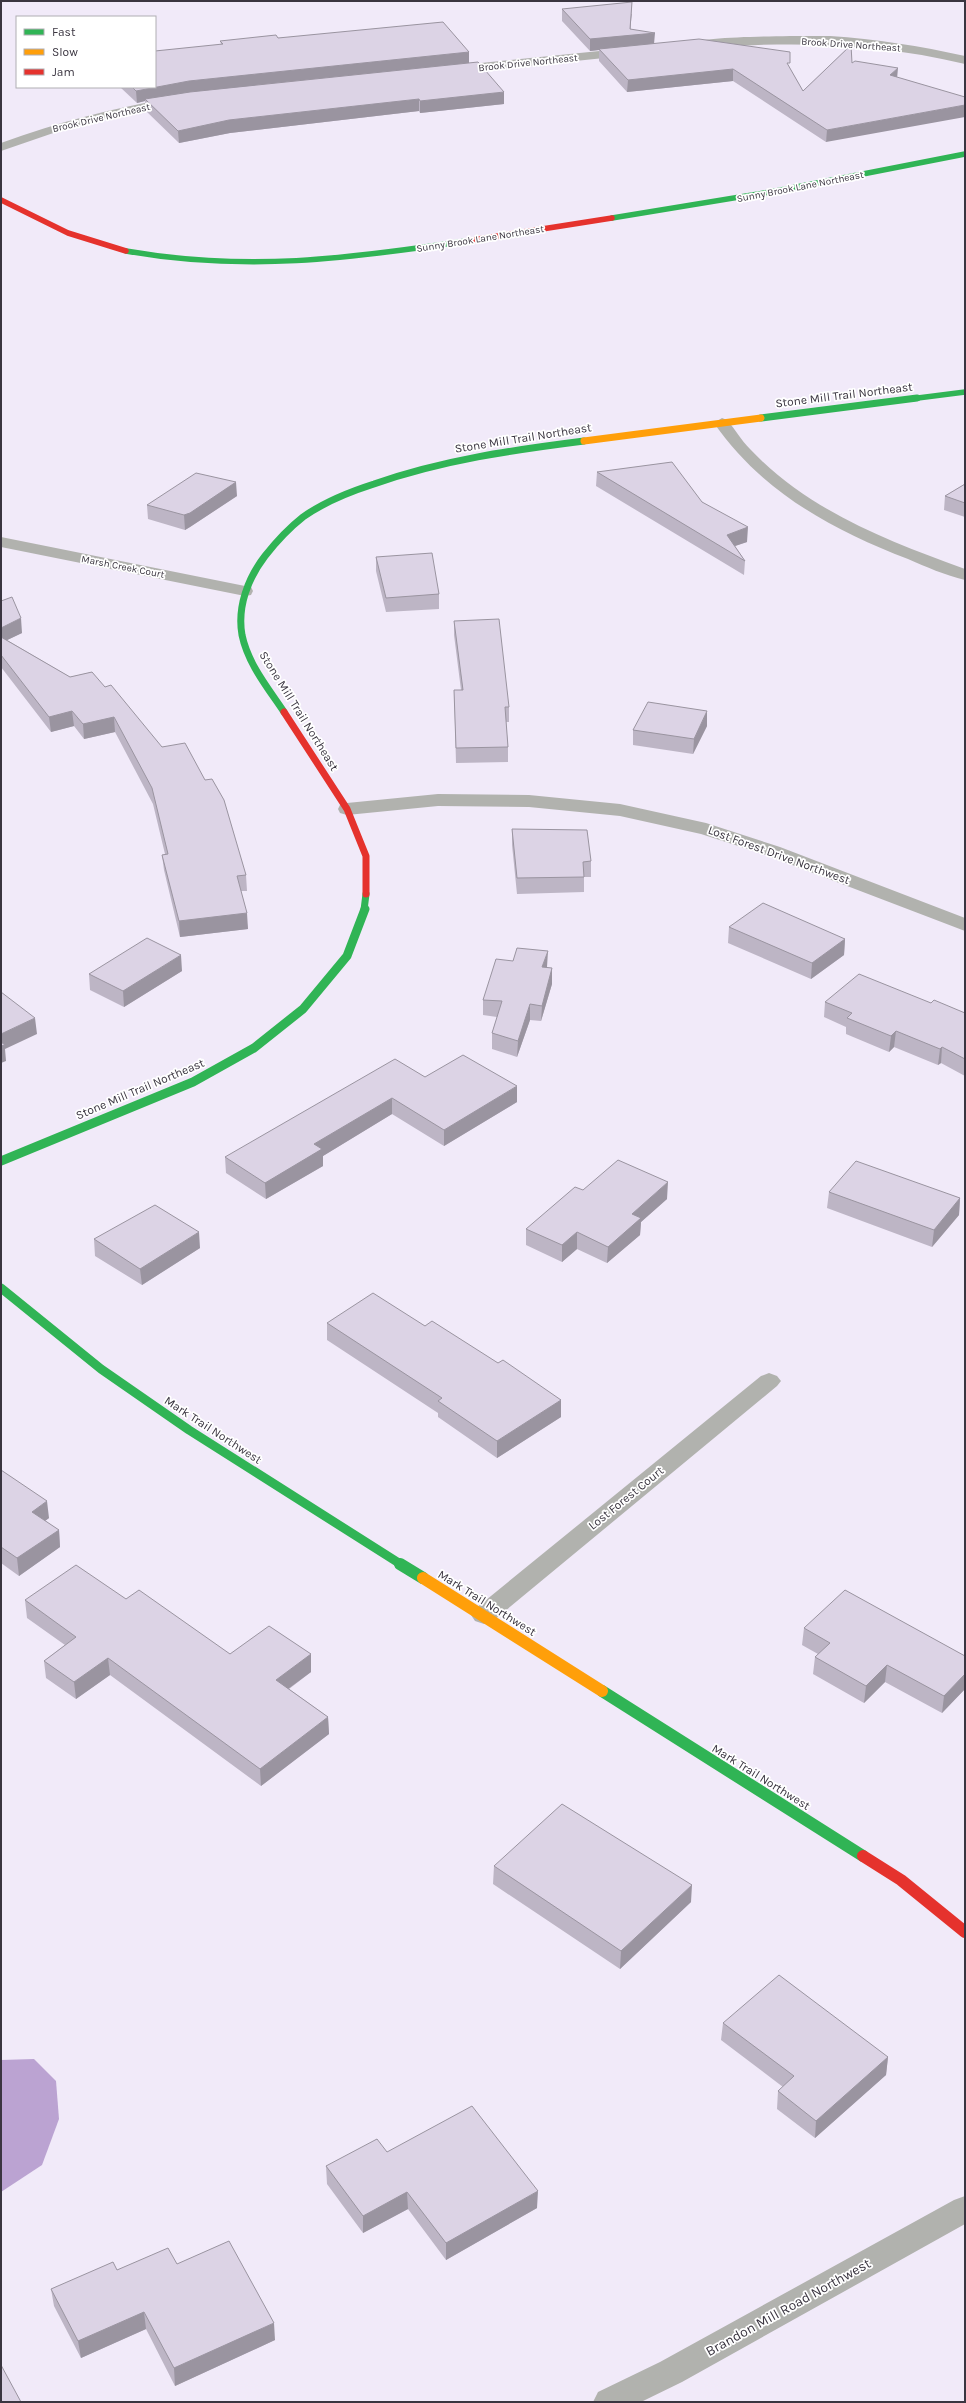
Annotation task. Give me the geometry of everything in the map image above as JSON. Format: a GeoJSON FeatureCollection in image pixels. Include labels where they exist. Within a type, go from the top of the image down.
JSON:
{"type":"FeatureCollection","features":[{"type":"Feature","properties":{"kind":"street","name":"Brook Drive Northeast"},"geometry":{"type":"LineString","coordinates":[[680,47],[758,40],[807,40],[910,49],[965,60]]}},
{"type":"Feature","properties":{"kind":"street","name":"Brook Drive Northeast"},"geometry":{"type":"LineString","coordinates":[[435,71],[640,51]]}},
{"type":"Feature","properties":{"kind":"street","name":"Brook Drive Northeast"},"geometry":{"type":"LineString","coordinates":[[1,147],[60,126],[123,110],[190,98]]}},
{"type":"Feature","properties":{"kind":"street","name":"Sunny Brook Lane Northeast"},"geometry":{"type":"LineString","coordinates":[[1,200],[59,231],[126,252],[185,261],[232,264],[281,264],[348,258],[712,203],[965,154]]}},
{"type":"Feature","properties":{"kind":"street","name":"Stone Mill Trail Northeast"},"geometry":{"type":"LineString","coordinates":[[1,1161],[193,1082],[254,1048],[303,1009],[347,956],[366,905],[366,856],[347,808],[250,659],[241,624],[245,591],[263,557],[296,524],[334,499],[386,479],[443,462],[496,452],[965,392]]}},
{"type":"Feature","properties":{"kind":"street"},"geometry":{"type":"LineString","coordinates":[[722,422],[746,454],[774,479],[823,514],[876,541],[965,575]]}},
{"type":"Feature","properties":{"kind":"street","name":"Marsh Creek Court"},"geometry":{"type":"LineString","coordinates":[[1,542],[245,591]]}},
{"type":"Feature","properties":{"kind":"street","name":"Lost Forest Drive Northwest"},"geometry":{"type":"LineString","coordinates":[[347,808],[438,800],[529,801],[620,810],[706,829],[766,849],[965,925]]}},
{"type":"Feature","properties":{"kind":"street","name":"Mark Trail Northwest"},"geometry":{"type":"LineString","coordinates":[[1,1288],[101,1370],[188,1430],[484,1615],[901,1880],[965,1932]]}},
{"type":"Feature","properties":{"kind":"street","name":"Lost Forest Court"},"geometry":{"type":"LineString","coordinates":[[484,1615],[769,1381]]}},
{"type":"Feature","properties":{"kind":"street","name":"Brandon Mill Road Northwest"},"geometry":{"type":"LineString","coordinates":[[609,2402],[671,2372],[965,2209]]}},
{"type":"Feature","properties":{"kind":"shaded area"},"geometry":{"type":"Polygon","coordinates":[[[34,2059],[56,2081],[59,2119],[42,2165],[1,2192],[1,2060],[34,2059]]]}},
{"type":"Feature","properties":{"kind":"building"},"geometry":{"type":"Polygon","coordinates":[[[632,2],[630,29],[655,33],[590,39],[562,9],[632,2]]]}},
{"type":"Feature","properties":{"kind":"building"},"geometry":{"type":"Polygon","coordinates":[[[443,22],[469,52],[189,81],[156,87],[156,51],[223,44],[220,41],[276,35],[278,38],[443,22]]]}},
{"type":"Feature","properties":{"kind":"building"},"geometry":{"type":"Polygon","coordinates":[[[699,39],[790,52],[790,63],[787,63],[803,91],[851,45],[852,63],[855,61],[898,68],[890,75],[965,97],[965,105],[827,130],[733,69],[628,80],[599,49],[699,39]]]}},
{"type":"Feature","properties":{"kind":"building"},"geometry":{"type":"Polygon","coordinates":[[[478,62],[504,92],[420,101],[419,99],[229,120],[178,131],[145,99],[190,92],[478,62]]]}},
{"type":"Feature","properties":{"kind":"building"},"geometry":{"type":"Polygon","coordinates":[[[133,88],[152,88],[136,91],[133,88]]]}},
{"type":"Feature","properties":{"kind":"building"},"geometry":{"type":"Polygon","coordinates":[[[672,462],[702,502],[748,527],[727,535],[745,561],[597,472],[672,462]]]}},
{"type":"Feature","properties":{"kind":"building"},"geometry":{"type":"Polygon","coordinates":[[[196,473],[236,482],[190,513],[184,515],[147,505],[196,473]]]}},
{"type":"Feature","properties":{"kind":"building"},"geometry":{"type":"Polygon","coordinates":[[[965,484],[965,503],[945,496],[965,484]]]}},
{"type":"Feature","properties":{"kind":"building"},"geometry":{"type":"Polygon","coordinates":[[[432,553],[439,594],[386,598],[376,557],[432,553]]]}},
{"type":"Feature","properties":{"kind":"building"},"geometry":{"type":"Polygon","coordinates":[[[12,597],[21,618],[1,628],[1,601],[12,597]]]}},
{"type":"Feature","properties":{"kind":"building"},"geometry":{"type":"Polygon","coordinates":[[[499,619],[509,707],[505,707],[508,747],[456,748],[454,690],[463,690],[454,621],[499,619]]]}},
{"type":"Feature","properties":{"kind":"building"},"geometry":{"type":"Polygon","coordinates":[[[1,637],[70,677],[92,672],[105,687],[111,685],[162,747],[185,743],[205,780],[212,779],[224,800],[246,875],[237,876],[247,913],[179,921],[162,855],[168,854],[152,788],[114,717],[83,724],[72,711],[49,717],[1,655],[1,637]]]}},
{"type":"Feature","properties":{"kind":"building"},"geometry":{"type":"Polygon","coordinates":[[[648,702],[707,711],[694,739],[633,730],[648,702]]]}},
{"type":"Feature","properties":{"kind":"building"},"geometry":{"type":"Polygon","coordinates":[[[512,829],[587,830],[591,861],[583,862],[584,877],[517,878],[512,829]]]}},
{"type":"Feature","properties":{"kind":"building"},"geometry":{"type":"Polygon","coordinates":[[[763,903],[845,939],[812,963],[729,927],[763,903]]]}},
{"type":"Feature","properties":{"kind":"building"},"geometry":{"type":"Polygon","coordinates":[[[147,938],[181,955],[123,991],[89,974],[147,938]]]}},
{"type":"Feature","properties":{"kind":"building"},"geometry":{"type":"Polygon","coordinates":[[[517,948],[548,951],[542,967],[552,968],[542,1006],[530,1004],[518,1041],[492,1033],[502,1001],[483,1000],[496,959],[513,961],[517,948]]]}},
{"type":"Feature","properties":{"kind":"building"},"geometry":{"type":"Polygon","coordinates":[[[859,974],[931,1003],[934,1000],[965,1013],[965,1059],[942,1047],[940,1049],[896,1031],[891,1036],[847,1018],[852,1013],[825,1002],[859,974]]]}},
{"type":"Feature","properties":{"kind":"building"},"geometry":{"type":"Polygon","coordinates":[[[1,992],[35,1018],[1,1034],[1,992]]]}},
{"type":"Feature","properties":{"kind":"building"},"geometry":{"type":"Polygon","coordinates":[[[463,1055],[517,1086],[444,1130],[392,1098],[314,1144],[322,1149],[265,1183],[225,1157],[395,1059],[425,1077],[463,1055]]]}},
{"type":"Feature","properties":{"kind":"building"},"geometry":{"type":"Polygon","coordinates":[[[618,1160],[668,1182],[632,1214],[641,1218],[608,1247],[577,1232],[562,1245],[526,1229],[575,1187],[583,1190],[618,1160]]]}},
{"type":"Feature","properties":{"kind":"building"},"geometry":{"type":"Polygon","coordinates":[[[856,1161],[960,1198],[934,1230],[829,1192],[856,1161]]]}},
{"type":"Feature","properties":{"kind":"building"},"geometry":{"type":"Polygon","coordinates":[[[155,1205],[199,1232],[140,1269],[94,1239],[155,1205]]]}},
{"type":"Feature","properties":{"kind":"building"},"geometry":{"type":"Polygon","coordinates":[[[373,1293],[425,1326],[432,1321],[498,1363],[503,1360],[561,1400],[497,1441],[438,1401],[442,1398],[327,1323],[373,1293]]]}},
{"type":"Feature","properties":{"kind":"building"},"geometry":{"type":"Polygon","coordinates":[[[1,1470],[47,1501],[32,1512],[59,1530],[17,1558],[1,1547],[1,1470]]]}},
{"type":"Feature","properties":{"kind":"building"},"geometry":{"type":"Polygon","coordinates":[[[76,1565],[126,1599],[139,1590],[230,1654],[269,1626],[311,1654],[276,1680],[328,1717],[260,1769],[108,1658],[74,1682],[44,1661],[76,1637],[25,1600],[76,1565]]]}},
{"type":"Feature","properties":{"kind":"building"},"geometry":{"type":"Polygon","coordinates":[[[845,1590],[965,1656],[965,1674],[944,1696],[887,1665],[866,1686],[815,1657],[830,1643],[804,1628],[845,1590]]]}},
{"type":"Feature","properties":{"kind":"building"},"geometry":{"type":"Polygon","coordinates":[[[562,1804],[692,1885],[621,1951],[494,1866],[562,1804]]]}},
{"type":"Feature","properties":{"kind":"building"},"geometry":{"type":"Polygon","coordinates":[[[779,1975],[888,2057],[816,2121],[778,2091],[794,2076],[723,2023],[779,1975]]]}},
{"type":"Feature","properties":{"kind":"building"},"geometry":{"type":"Polygon","coordinates":[[[472,2106],[538,2191],[446,2243],[407,2192],[363,2216],[326,2166],[377,2139],[387,2152],[472,2106]]]}},
{"type":"Feature","properties":{"kind":"building"},"geometry":{"type":"Polygon","coordinates":[[[229,2241],[274,2323],[174,2368],[144,2312],[78,2341],[51,2289],[113,2262],[117,2270],[168,2248],[177,2264],[229,2241]]]}},
{"type":"Feature","properties":{"kind":"building"},"geometry":{"type":"Polygon","coordinates":[[[1,2365],[21,2402],[1,2402],[1,2365]]]}},
{"type":"Feature","properties":{"kind":"traffic: fast"},"geometry":{"type":"LineString","coordinates":[[612,218],[776,191],[965,154]]}},
{"type":"Feature","properties":{"kind":"traffic: fast"},"geometry":{"type":"LineString","coordinates":[[126,251],[168,258],[210,262],[296,262],[381,253],[466,241]]}},
{"type":"Feature","properties":{"kind":"traffic: fast"},"geometry":{"type":"LineString","coordinates":[[761,418],[965,392]]}},
{"type":"Feature","properties":{"kind":"traffic: fast"},"geometry":{"type":"LineString","coordinates":[[284,712],[256,670],[246,648],[242,636],[241,612],[246,590],[256,569],[269,551],[293,525],[312,511],[338,498],[365,487],[419,470],[500,452],[584,441]]}},
{"type":"Feature","properties":{"kind":"traffic: fast"},"geometry":{"type":"LineString","coordinates":[[1,1161],[193,1082],[254,1048],[303,1009],[347,956],[366,905],[366,894]]}},
{"type":"Feature","properties":{"kind":"traffic: fast"},"geometry":{"type":"LineString","coordinates":[[1,1288],[101,1369],[189,1430],[423,1578]]}},
{"type":"Feature","properties":{"kind":"traffic: fast"},"geometry":{"type":"LineString","coordinates":[[602,1691],[863,1856]]}},
{"type":"Feature","properties":{"kind":"traffic: slow"},"geometry":{"type":"LineString","coordinates":[[584,441],[761,418]]}},
{"type":"Feature","properties":{"kind":"traffic: slow"},"geometry":{"type":"LineString","coordinates":[[423,1578],[602,1691]]}},
{"type":"Feature","properties":{"kind":"traffic: jam"},"geometry":{"type":"LineString","coordinates":[[1,200],[68,233],[126,251]]}},
{"type":"Feature","properties":{"kind":"traffic: jam"},"geometry":{"type":"LineString","coordinates":[[466,241],[612,218]]}},
{"type":"Feature","properties":{"kind":"traffic: jam"},"geometry":{"type":"LineString","coordinates":[[284,712],[347,809],[366,856],[366,894]]}},
{"type":"Feature","properties":{"kind":"traffic: jam"},"geometry":{"type":"LineString","coordinates":[[863,1856],[901,1880],[965,1932]]}}]}
